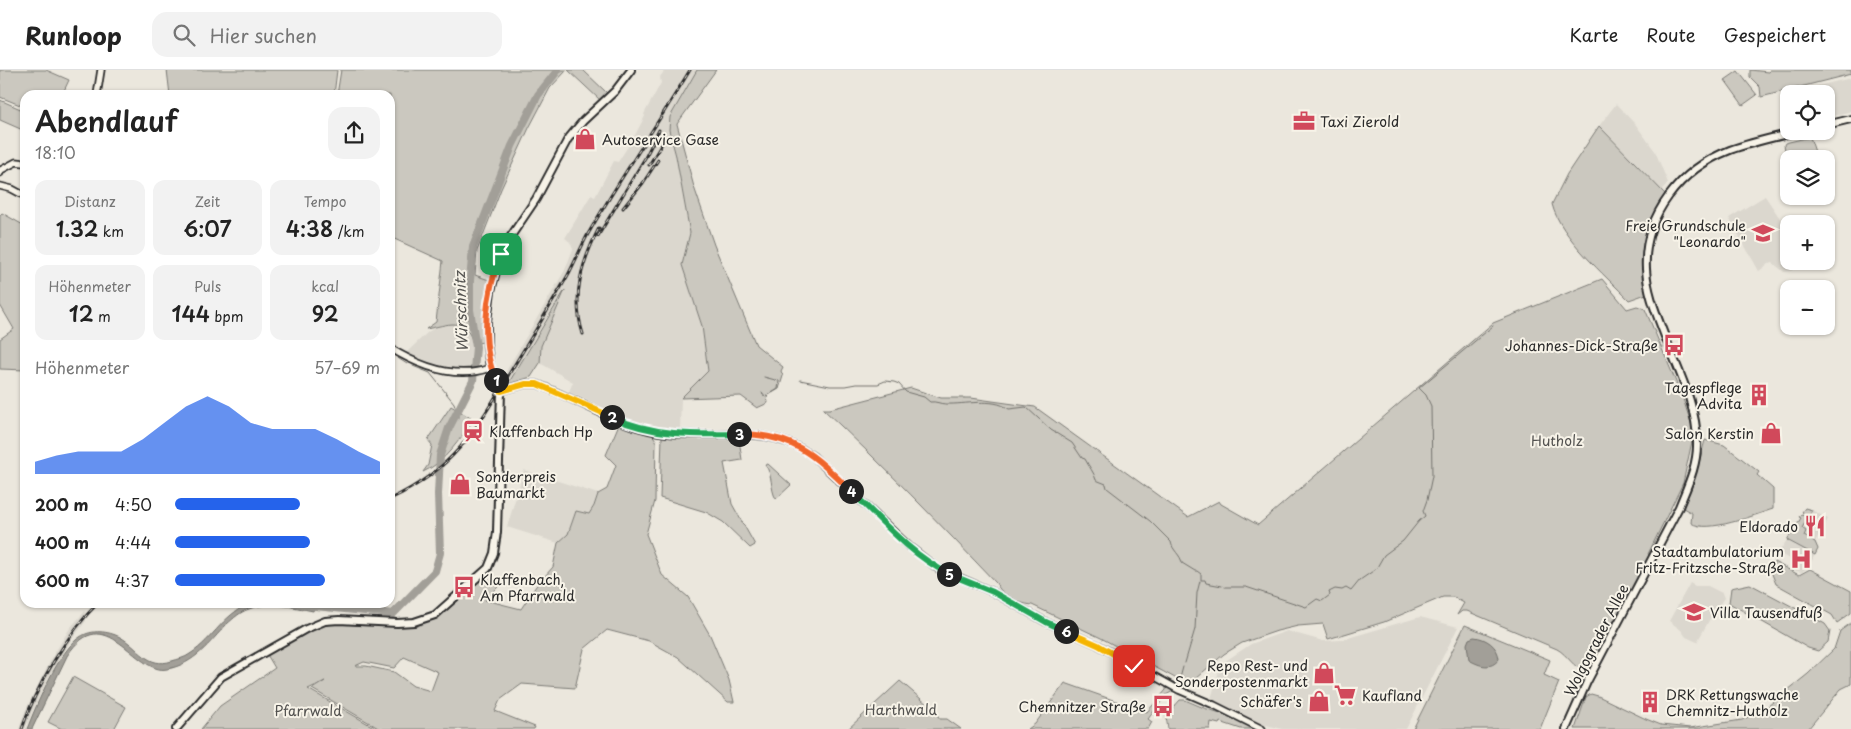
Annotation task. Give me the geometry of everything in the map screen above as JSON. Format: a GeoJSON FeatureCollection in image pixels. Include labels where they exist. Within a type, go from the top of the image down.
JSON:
{"type":"FeatureCollection","features":[{"type":"Feature","properties":{"kind":"main road"},"geometry":{"type":"LineString","coordinates":[[176,729],[221,677],[306,629],[326,621],[352,620],[397,623],[429,618],[435,615],[488,568],[494,553],[497,532],[501,391],[490,368],[486,344],[491,291],[501,254],[536,199],[568,139],[583,121],[615,91],[631,70]]}},
{"type":"Feature","properties":{"kind":"main road"},"geometry":{"type":"LineString","coordinates":[[1835,123],[1851,119]]}},
{"type":"Feature","properties":{"kind":"main road","name":"Wolgograder Allee"},"geometry":{"type":"LineString","coordinates":[[1566,729],[1587,682],[1678,507],[1688,484],[1696,457],[1696,431],[1691,404],[1650,296],[1646,268],[1648,244],[1653,224],[1669,195],[1681,181],[1699,166],[1730,150],[1780,136]]}},
{"type":"Feature","properties":{"kind":"street"},"geometry":{"type":"LineString","coordinates":[[98,90],[101,70]]}},
{"type":"Feature","properties":{"kind":"street"},"geometry":{"type":"LineString","coordinates":[[0,173],[1,170],[16,162],[20,162]]}},
{"type":"Feature","properties":{"kind":"street"},"geometry":{"type":"LineString","coordinates":[[0,186],[20,193]]}},
{"type":"Feature","properties":{"kind":"street"},"geometry":{"type":"LineString","coordinates":[[395,351],[431,367],[468,372],[490,368]]}},
{"type":"Feature","properties":{"kind":"street"},"geometry":{"type":"LineString","coordinates":[[501,391],[526,384],[537,384],[637,428],[659,432],[769,436],[789,442],[812,456],[910,548],[937,568],[993,592],[1046,622],[1098,645],[1179,690],[1214,704],[1262,729]]}},
{"type":"Feature","properties":{"kind":"shaded area"},"geometry":{"type":"Polygon","coordinates":[[[665,70],[697,70],[670,117],[669,130],[676,156],[690,233],[682,265],[702,326],[708,372],[681,398],[680,431],[631,423],[568,394],[573,382],[540,363],[541,346],[562,295],[508,384],[501,380],[565,270],[573,249],[570,242],[565,238],[591,195],[595,197],[614,161],[618,162],[634,137],[661,83],[660,77],[665,70]]]}},
{"type":"Feature","properties":{"kind":"shaded area"},"geometry":{"type":"Polygon","coordinates":[[[1851,78],[1851,111],[1835,115],[1835,85],[1822,85],[1851,78]]]}},
{"type":"Feature","properties":{"kind":"shaded area"},"geometry":{"type":"Polygon","coordinates":[[[1616,104],[1636,125],[1655,151],[1668,183],[1661,190],[1599,126],[1616,104]]]}},
{"type":"Feature","properties":{"kind":"shaded area","name":"Freie Grundschule \"Leonardo\""},"geometry":{"type":"Polygon","coordinates":[[[1765,196],[1780,218],[1780,269],[1773,263],[1768,264],[1759,271],[1729,218],[1765,196]]]}},
{"type":"Feature","properties":{"kind":"shaded area"},"geometry":{"type":"Polygon","coordinates":[[[456,323],[462,325],[471,336],[473,359],[469,368],[460,369],[434,364],[406,353],[436,327],[456,323]]]}},
{"type":"Feature","properties":{"kind":"shaded area"},"geometry":{"type":"Polygon","coordinates":[[[524,470],[598,494],[589,514],[576,511],[568,534],[558,543],[507,527],[524,470]]]}},
{"type":"Feature","properties":{"kind":"shaded area"},"geometry":{"type":"Polygon","coordinates":[[[1812,510],[1828,519],[1815,542],[1804,536],[1801,529],[1812,510]]]}},
{"type":"Feature","properties":{"kind":"shaded area","name":"Stadtambulatorium Fritz-Fritzsche-Straße"},"geometry":{"type":"Polygon","coordinates":[[[1787,540],[1815,555],[1802,572],[1795,571],[1799,564],[1778,553],[1787,540]]]}},
{"type":"Feature","properties":{"kind":"shaded area","name":"Villa Tausendfuß"},"geometry":{"type":"Polygon","coordinates":[[[1690,583],[1695,586],[1708,586],[1722,593],[1724,598],[1697,642],[1686,637],[1681,630],[1669,621],[1690,583]]]}},
{"type":"Feature","properties":{"kind":"shaded area"},"geometry":{"type":"Polygon","coordinates":[[[242,608],[253,608],[237,615],[194,658],[186,663],[167,669],[155,668],[144,662],[120,643],[107,636],[94,634],[81,640],[67,656],[32,729],[27,729],[56,666],[72,644],[85,634],[95,632],[110,633],[120,637],[150,660],[163,663],[179,659],[198,648],[235,612],[242,608]]]}},
{"type":"Feature","properties":{"kind":"shaded area"},"geometry":{"type":"Polygon","coordinates":[[[299,608],[314,608],[313,611],[299,608]]]}},
{"type":"Feature","properties":{"kind":"shaded area"},"geometry":{"type":"Polygon","coordinates":[[[85,611],[86,621],[70,642],[49,677],[25,729],[19,729],[25,711],[54,654],[70,628],[85,611]]]}},
{"type":"Feature","properties":{"kind":"shaded area"},"geometry":{"type":"Polygon","coordinates":[[[1420,617],[1458,627],[1406,729],[1282,729],[1259,723],[1211,699],[1221,664],[1251,644],[1287,631],[1323,641],[1341,640],[1420,617]]]}},
{"type":"Feature","properties":{"kind":"shaded area"},"geometry":{"type":"Polygon","coordinates":[[[1474,637],[1487,641],[1494,647],[1499,659],[1496,662],[1485,666],[1469,660],[1467,644],[1469,639],[1474,637]]]}},
{"type":"Feature","properties":{"kind":"green space"},"geometry":{"type":"Polygon","coordinates":[[[0,70],[46,70],[69,80],[64,90],[20,90],[20,105],[0,97],[0,70]]]}},
{"type":"Feature","properties":{"kind":"green space"},"geometry":{"type":"Polygon","coordinates":[[[167,70],[337,70],[335,90],[169,90],[167,70]]]}},
{"type":"Feature","properties":{"kind":"green space"},"geometry":{"type":"Polygon","coordinates":[[[341,70],[567,70],[550,88],[529,128],[501,189],[477,251],[475,275],[489,280],[483,325],[483,342],[473,344],[470,335],[461,325],[449,324],[426,329],[436,322],[443,261],[395,239],[395,90],[338,90],[341,70]]]}},
{"type":"Feature","properties":{"kind":"green space"},"geometry":{"type":"Polygon","coordinates":[[[568,70],[583,70],[607,93],[600,100],[568,70]]]}},
{"type":"Feature","properties":{"kind":"green space"},"geometry":{"type":"Polygon","coordinates":[[[697,70],[716,70],[677,124],[694,187],[714,245],[756,345],[783,367],[781,371],[783,376],[779,389],[767,396],[768,403],[757,408],[741,396],[681,398],[708,371],[702,326],[682,265],[690,233],[676,156],[669,130],[670,117],[697,70]]]}},
{"type":"Feature","properties":{"kind":"green space"},"geometry":{"type":"Polygon","coordinates":[[[1750,70],[1768,72],[1770,70],[1851,70],[1851,74],[1808,85],[1780,85],[1780,92],[1761,97],[1760,87],[1750,77],[1750,70]]]}},
{"type":"Feature","properties":{"kind":"green space"},"geometry":{"type":"Polygon","coordinates":[[[1738,71],[1757,95],[1743,105],[1725,80],[1738,71]]]}},
{"type":"Feature","properties":{"kind":"green space"},"geometry":{"type":"Polygon","coordinates":[[[0,100],[20,109],[20,129],[0,120],[0,100]]]}},
{"type":"Feature","properties":{"kind":"green space"},"geometry":{"type":"Polygon","coordinates":[[[1599,126],[1667,196],[1649,227],[1645,282],[1646,294],[1629,300],[1574,242],[1557,217],[1552,204],[1567,174],[1599,126]]]}},
{"type":"Feature","properties":{"kind":"green space"},"geometry":{"type":"Polygon","coordinates":[[[1798,140],[1811,140],[1814,150],[1785,150],[1785,143],[1798,140]]]}},
{"type":"Feature","properties":{"kind":"green space"},"geometry":{"type":"Polygon","coordinates":[[[2,213],[20,223],[20,370],[0,369],[0,339],[14,329],[0,305],[0,215],[2,213]]]}},
{"type":"Feature","properties":{"kind":"green space","name":"Hutholz"},"geometry":{"type":"Polygon","coordinates":[[[1602,279],[1627,309],[1637,306],[1645,309],[1682,396],[1694,432],[1683,483],[1648,554],[1650,556],[1599,644],[1588,670],[1585,671],[1577,667],[1557,649],[1467,611],[1462,611],[1457,615],[1464,603],[1453,597],[1443,597],[1384,622],[1328,639],[1323,624],[1298,626],[1242,643],[1224,654],[1188,685],[1101,638],[1032,605],[1021,603],[1007,596],[911,495],[823,409],[830,409],[911,388],[941,398],[971,398],[1035,407],[1188,517],[1219,501],[1221,504],[1258,525],[1493,323],[1602,279]]]}},
{"type":"Feature","properties":{"kind":"green space"},"geometry":{"type":"Polygon","coordinates":[[[565,290],[541,346],[540,363],[531,377],[508,384],[565,290]]]}},
{"type":"Feature","properties":{"kind":"green space"},"geometry":{"type":"Polygon","coordinates":[[[451,406],[474,420],[445,456],[423,472],[428,465],[432,445],[428,440],[451,406]]]}},
{"type":"Feature","properties":{"kind":"green space","name":"Pfarrwald"},"geometry":{"type":"Polygon","coordinates":[[[619,424],[651,433],[656,440],[655,501],[646,534],[662,575],[688,597],[710,635],[729,680],[734,702],[728,702],[678,657],[649,641],[607,630],[584,649],[575,688],[522,684],[500,700],[495,711],[535,727],[534,729],[380,729],[312,689],[325,681],[308,689],[377,729],[201,729],[220,706],[275,668],[266,653],[322,625],[339,621],[423,622],[446,611],[485,576],[498,587],[485,600],[521,609],[536,586],[553,567],[558,543],[568,534],[576,511],[589,514],[598,494],[607,489],[616,465],[606,455],[619,424]],[[404,657],[394,668],[364,662],[355,666],[366,666],[394,672],[413,686],[431,691],[438,672],[404,657]]]}},
{"type":"Feature","properties":{"kind":"green space"},"geometry":{"type":"Polygon","coordinates":[[[664,435],[739,439],[742,460],[724,463],[732,504],[755,545],[750,548],[723,522],[706,512],[660,498],[662,437],[664,435]]]}},
{"type":"Feature","properties":{"kind":"green space"},"geometry":{"type":"Polygon","coordinates":[[[1705,440],[1724,445],[1759,472],[1757,475],[1773,489],[1773,509],[1719,525],[1699,526],[1691,523],[1692,513],[1683,508],[1705,440]]]}},
{"type":"Feature","properties":{"kind":"green space"},"geometry":{"type":"Polygon","coordinates":[[[768,464],[791,485],[776,499],[768,469],[765,465],[768,464]]]}},
{"type":"Feature","properties":{"kind":"green space"},"geometry":{"type":"Polygon","coordinates":[[[1805,508],[1812,510],[1802,528],[1806,531],[1804,536],[1815,542],[1818,549],[1815,555],[1787,540],[1801,518],[1799,517],[1801,514],[1803,515],[1804,513],[1802,512],[1805,508]]]}},
{"type":"Feature","properties":{"kind":"green space"},"geometry":{"type":"Polygon","coordinates":[[[1774,562],[1799,575],[1810,569],[1851,591],[1851,613],[1837,623],[1832,615],[1776,584],[1772,574],[1774,562]]]}},
{"type":"Feature","properties":{"kind":"green space"},"geometry":{"type":"Polygon","coordinates":[[[1750,584],[1825,624],[1830,631],[1828,642],[1818,651],[1808,648],[1729,603],[1731,588],[1750,584]]]}},
{"type":"Feature","properties":{"kind":"green space"},"geometry":{"type":"Polygon","coordinates":[[[1851,623],[1851,684],[1841,689],[1808,729],[1575,729],[1586,697],[1591,694],[1661,725],[1690,728],[1742,720],[1763,710],[1808,674],[1834,649],[1840,631],[1851,623]]]}},
{"type":"Feature","properties":{"kind":"green space"},"geometry":{"type":"Polygon","coordinates":[[[1465,625],[1550,660],[1544,675],[1559,682],[1540,729],[1413,729],[1465,625]]]}},
{"type":"Feature","properties":{"kind":"green space"},"geometry":{"type":"Polygon","coordinates":[[[73,677],[126,707],[114,729],[62,729],[48,722],[73,677]]]}},
{"type":"Feature","properties":{"kind":"green space","name":"Harthwald"},"geometry":{"type":"Polygon","coordinates":[[[900,681],[935,711],[940,719],[947,719],[961,729],[848,729],[900,681]]]}},
{"type":"Feature","properties":{"kind":"green space"},"geometry":{"type":"Polygon","coordinates":[[[1065,683],[1147,712],[1166,690],[1166,686],[1173,691],[1166,695],[1148,719],[1152,722],[1148,729],[1028,729],[1035,724],[1065,683]]]}},
{"type":"Feature","properties":{"kind":"green space"},"geometry":{"type":"Polygon","coordinates":[[[1180,700],[1185,700],[1227,715],[1255,729],[1241,729],[1220,722],[1219,724],[1211,722],[1210,729],[1168,729],[1166,716],[1180,700]]]}},
{"type":"Feature","properties":{"kind":"waterway","name":"Würschnitz"},"geometry":{"type":"LineString","coordinates":[[335,608],[393,614],[435,571],[440,553],[438,494],[440,455],[449,428],[473,381],[476,347],[470,310],[473,247],[512,146],[538,95],[558,70]]}},
{"type":"Feature","properties":{"kind":"waterway"},"geometry":{"type":"LineString","coordinates":[[1225,587],[1246,587],[1306,607],[1317,599],[1322,601],[1330,595],[1329,592],[1335,589],[1342,590],[1346,588],[1351,591],[1360,580],[1376,569],[1384,555],[1403,541],[1425,516],[1423,511],[1432,476],[1431,406],[1426,395],[1419,388],[1493,326]]}},
{"type":"Feature","properties":{"kind":"waterway"},"geometry":{"type":"LineString","coordinates":[[395,356],[407,364]]}},
{"type":"Feature","properties":{"kind":"waterway"},"geometry":{"type":"LineString","coordinates":[[413,366],[430,373],[454,403],[457,412]]}},
{"type":"Feature","properties":{"kind":"waterway"},"geometry":{"type":"LineString","coordinates":[[762,393],[765,397],[778,389],[779,381],[764,377]]}},
{"type":"Feature","properties":{"kind":"waterway"},"geometry":{"type":"LineString","coordinates":[[800,380],[830,386],[878,384],[885,381],[894,382],[899,384],[906,392],[924,397],[930,402],[946,404],[987,402],[1002,405],[1009,409],[1026,407],[1051,430],[1072,443],[1082,458],[1085,459],[1096,480],[1106,484],[1107,488],[1150,521],[1171,542],[1182,563],[1201,574],[1201,580],[1205,580],[1206,583],[1222,586]]}},
{"type":"Feature","properties":{"kind":"waterway"},"geometry":{"type":"LineString","coordinates":[[1185,663],[1195,629],[1197,593],[1200,581]]}},
{"type":"Feature","properties":{"kind":"waterway"},"geometry":{"type":"LineString","coordinates":[[1179,682],[1183,667]]}},
{"type":"Feature","properties":{"kind":"railway"},"geometry":{"type":"LineString","coordinates":[[395,496],[432,474],[448,460],[475,428],[571,270],[600,213],[690,70]]}},
{"type":"Feature","properties":{"kind":"railway"},"geometry":{"type":"LineString","coordinates":[[598,236],[645,158],[659,130]]}},
{"type":"Feature","properties":{"kind":"railway"},"geometry":{"type":"LineString","coordinates":[[649,165],[666,137]]}},
{"type":"Feature","properties":{"kind":"railway"},"geometry":{"type":"LineString","coordinates":[[623,208],[658,160]]}},
{"type":"Feature","properties":{"kind":"railway"},"geometry":{"type":"LineString","coordinates":[[583,334],[578,306],[578,293],[583,266],[599,228]]}},
{"type":"Feature","properties":{"kind":"railway"},"geometry":{"type":"LineString","coordinates":[[22,729],[35,696],[54,661],[93,608]]}},
{"type":"Feature","properties":{"kind":"place","name":"Taxi Zierold"},"geometry":{"type":"Point","coordinates":[1304,121]}},
{"type":"Feature","properties":{"kind":"place","name":"Autoservice Gase"},"geometry":{"type":"Point","coordinates":[585,139]}},
{"type":"Feature","properties":{"kind":"place","name":"Freie Grundschule \"Leonardo\""},"geometry":{"type":"Point","coordinates":[1763,233]}},
{"type":"Feature","properties":{"kind":"place","name":"Johannes-Dick-Straße"},"geometry":{"type":"Point","coordinates":[1674,345]}},
{"type":"Feature","properties":{"kind":"place","name":"Tagespflege Advita"},"geometry":{"type":"Point","coordinates":[1759,395]}},
{"type":"Feature","properties":{"kind":"place","name":"Klaffenbach Hp"},"geometry":{"type":"Point","coordinates":[473,431]}},
{"type":"Feature","properties":{"kind":"place","name":"Salon Kerstin"},"geometry":{"type":"Point","coordinates":[1771,433]}},
{"type":"Feature","properties":{"kind":"place","name":"Sonderpreis Baumarkt"},"geometry":{"type":"Point","coordinates":[460,484]}},
{"type":"Feature","properties":{"kind":"place","name":"Eldorado"},"geometry":{"type":"Point","coordinates":[1815,526]}},
{"type":"Feature","properties":{"kind":"place","name":"Stadtambulatorium Fritz-Fritzsche-Straße"},"geometry":{"type":"Point","coordinates":[1801,559]}},
{"type":"Feature","properties":{"kind":"place","name":"Klaffenbach, Am Pfarrwald"},"geometry":{"type":"Point","coordinates":[464,587]}},
{"type":"Feature","properties":{"kind":"place","name":"Villa Tausendfuß"},"geometry":{"type":"Point","coordinates":[1694,612]}},
{"type":"Feature","properties":{"kind":"place","name":"Repo Rest- und Sonderpostenmarkt"},"geometry":{"type":"Point","coordinates":[1324,673]}},
{"type":"Feature","properties":{"kind":"place","name":"Kaufland"},"geometry":{"type":"Point","coordinates":[1345,695]}},
{"type":"Feature","properties":{"kind":"place","name":"Schäfer's"},"geometry":{"type":"Point","coordinates":[1319,701]}},
{"type":"Feature","properties":{"kind":"place","name":"DRK Rettungswache Chemnitz-Hutholz"},"geometry":{"type":"Point","coordinates":[1650,702]}},
{"type":"Feature","properties":{"kind":"place","name":"Chemnitzer Straße"},"geometry":{"type":"Point","coordinates":[1163,706]}},
{"type":"Feature","properties":{"kind":"route"},"geometry":{"type":"LineString","coordinates":[[501,254],[491,291],[486,344],[490,368],[501,391],[526,384],[537,384],[637,428],[659,432],[769,436],[789,442],[812,456],[910,548],[937,568],[993,592],[1046,622],[1098,645],[1134,666]]}}]}
